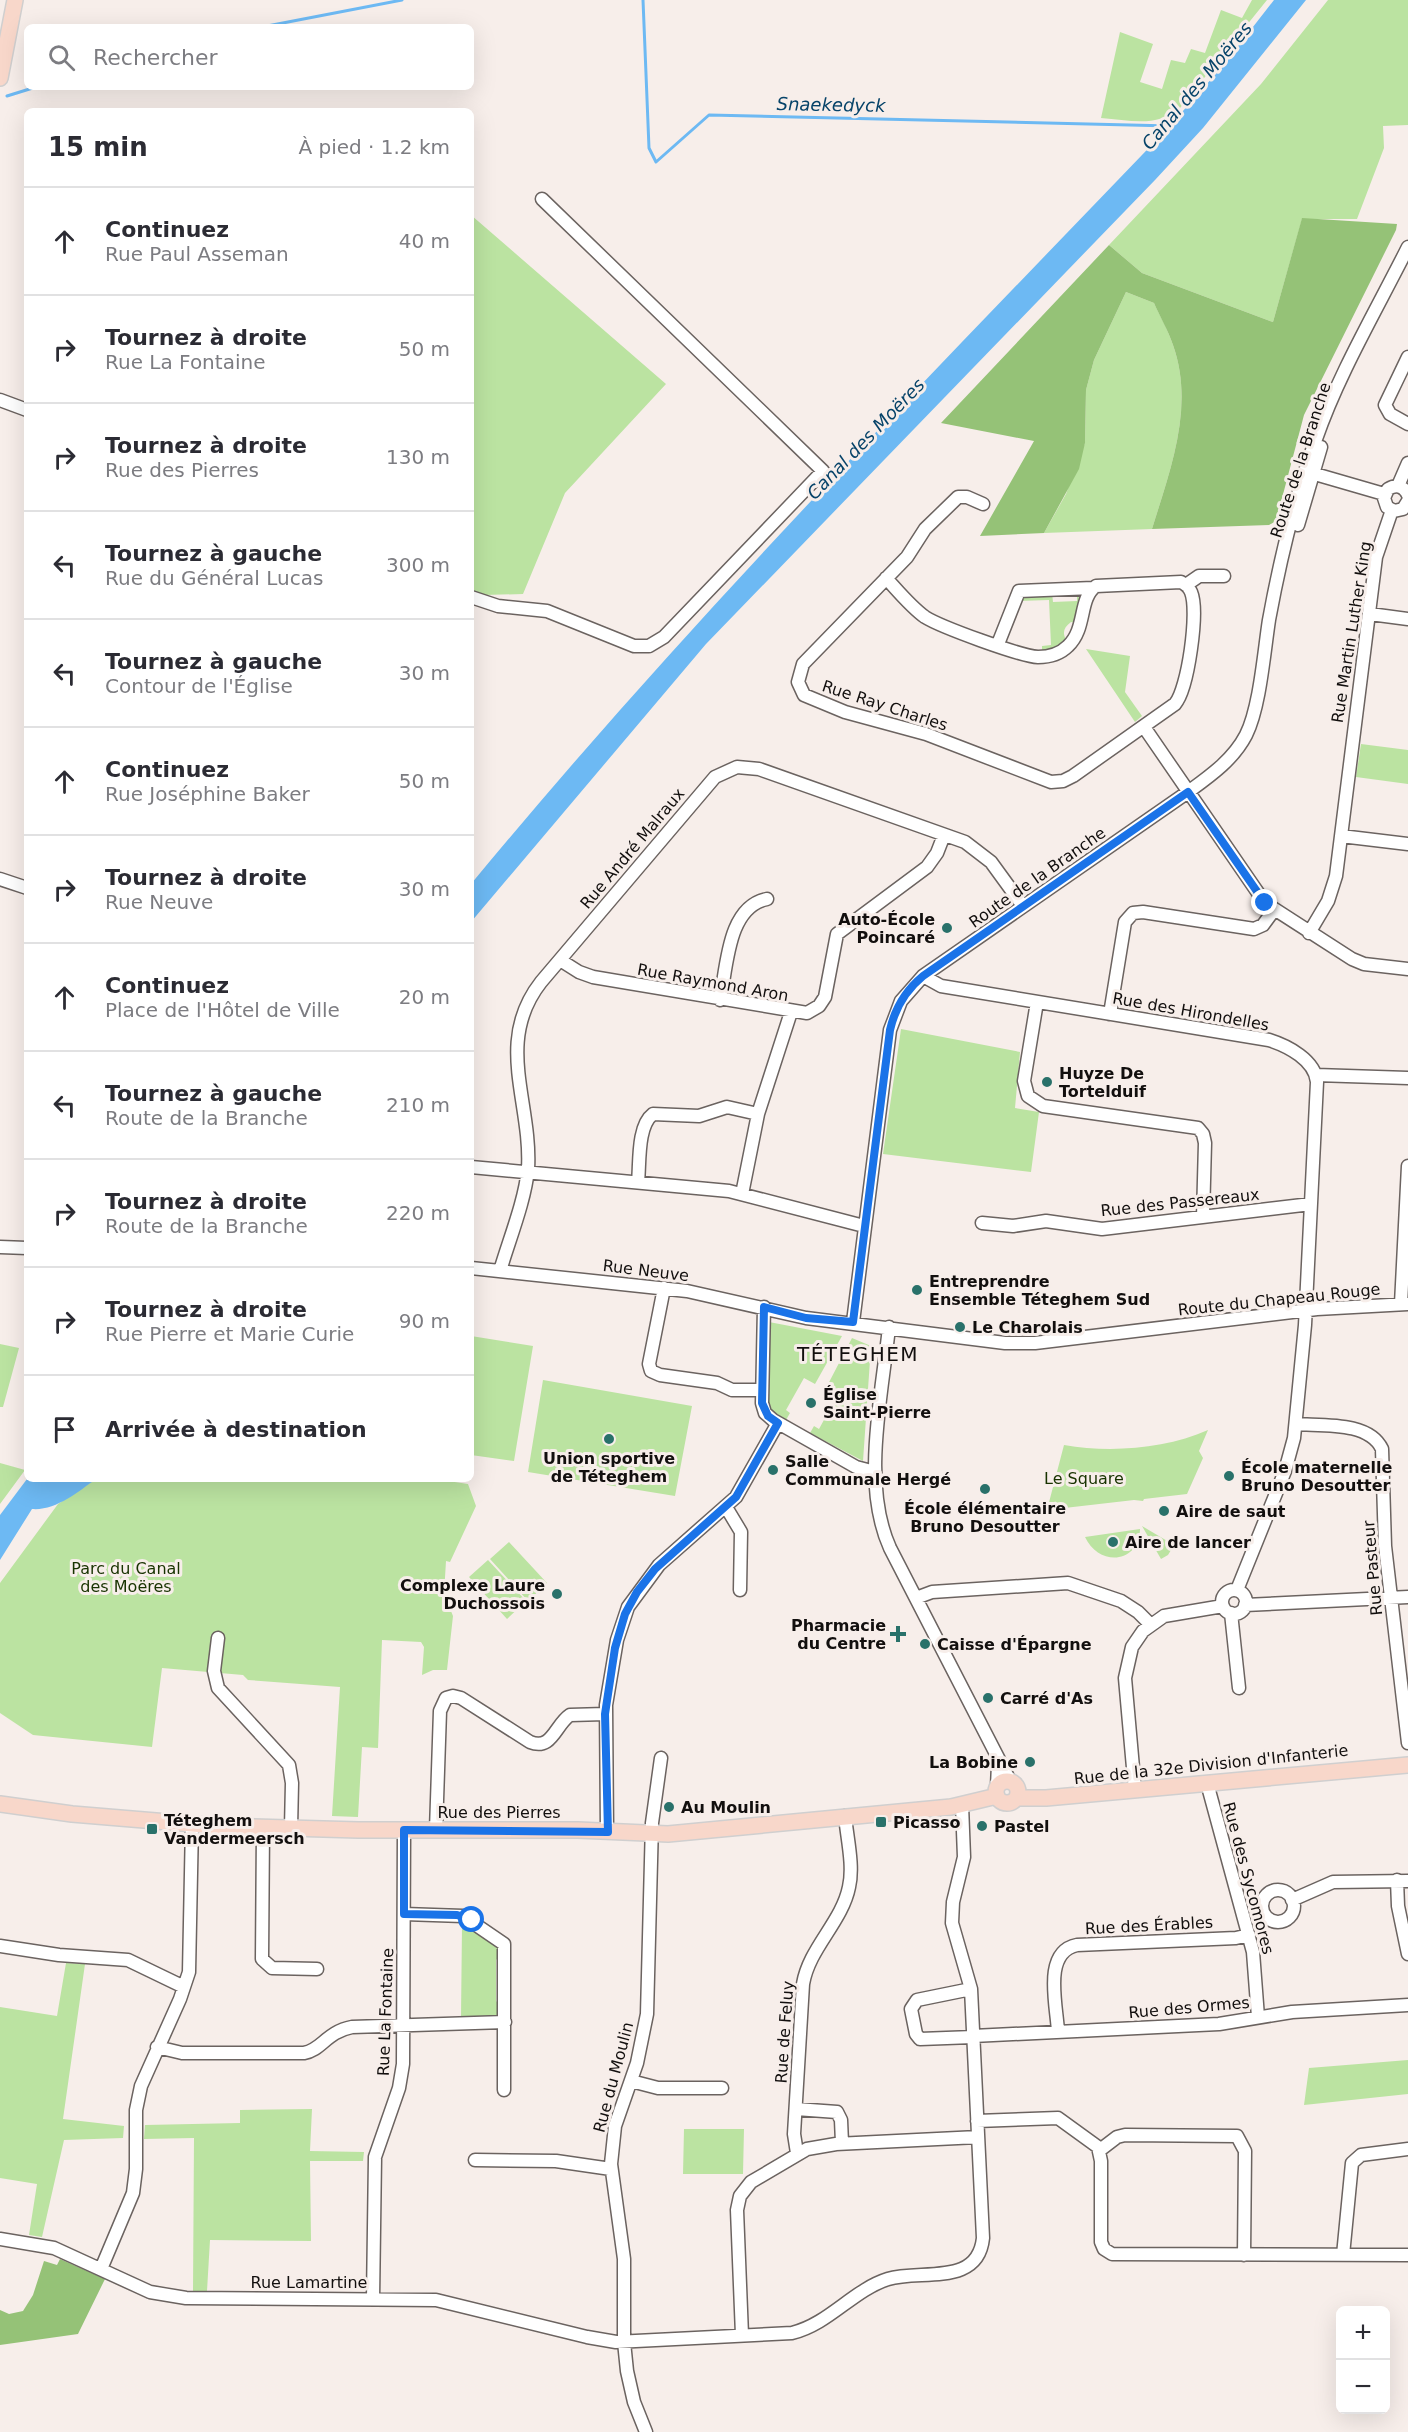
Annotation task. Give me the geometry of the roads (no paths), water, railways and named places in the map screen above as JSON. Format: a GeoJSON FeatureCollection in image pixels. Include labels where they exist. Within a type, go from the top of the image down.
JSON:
{"type":"FeatureCollection","features":[{"type":"Feature","properties":{"kind":"main road"},"geometry":{"type":"LineString","coordinates":[[0,78],[15,0]]}},
{"type":"Feature","properties":{"kind":"main road","name":"Rue de la 32e Division d'Infanterie"},"geometry":{"type":"LineString","coordinates":[[1001,1788],[1008,1804],[1017,1798],[1037,1799],[1408,1765]]}},
{"type":"Feature","properties":{"kind":"main road","name":"Rue des Pierres"},"geometry":{"type":"LineString","coordinates":[[0,1804],[192,1824],[291,1828],[651,1834],[694,1833],[962,1805],[1001,1788]]}},
{"type":"Feature","properties":{"kind":"street"},"geometry":{"type":"LineString","coordinates":[[474,598],[492,605],[547,611],[634,646],[649,646],[664,637],[823,471],[542,199]]}},
{"type":"Feature","properties":{"kind":"street","name":"Route de la Branche"},"geometry":{"type":"LineString","coordinates":[[853,1322],[891,1025],[904,997],[923,976],[1188,792],[1227,762],[1248,732],[1284,556],[1326,412],[1408,247]]}},
{"type":"Feature","properties":{"kind":"street"},"geometry":{"type":"LineString","coordinates":[[1408,357],[1385,405],[1390,414],[1408,424]]}},
{"type":"Feature","properties":{"kind":"street"},"geometry":{"type":"LineString","coordinates":[[0,400],[24,409]]}},
{"type":"Feature","properties":{"kind":"street"},"geometry":{"type":"LineString","coordinates":[[1398,486],[1408,463]]}},
{"type":"Feature","properties":{"kind":"street"},"geometry":{"type":"LineString","coordinates":[[1310,472],[1384,494]]}},
{"type":"Feature","properties":{"kind":"street"},"geometry":{"type":"LineString","coordinates":[[1384,494],[1390,488],[1398,486],[1408,495]]}},
{"type":"Feature","properties":{"kind":"street"},"geometry":{"type":"LineString","coordinates":[[1384,494],[1385,504],[1392,510],[1401,510],[1408,502]]}},
{"type":"Feature","properties":{"kind":"street","name":"Rue Ray Charles"},"geometry":{"type":"LineString","coordinates":[[983,504],[964,496],[953,500],[925,529],[909,554],[803,664],[798,682],[806,697],[845,712],[918,732],[1047,782],[1067,779],[1144,728],[1175,704],[1182,693],[1193,624],[1192,594],[1186,585]]}},
{"type":"Feature","properties":{"kind":"street","name":"Rue Martin Luther King"},"geometry":{"type":"LineString","coordinates":[[1309,933],[1334,887],[1377,552],[1392,510]]}},
{"type":"Feature","properties":{"kind":"street"},"geometry":{"type":"LineString","coordinates":[[998,644],[1019,591],[1175,581],[1186,585],[1199,576],[1224,576]]}},
{"type":"Feature","properties":{"kind":"street"},"geometry":{"type":"LineString","coordinates":[[886,578],[928,618],[1033,656],[1046,656],[1061,652],[1080,631],[1086,599],[1093,588]]}},
{"type":"Feature","properties":{"kind":"street"},"geometry":{"type":"LineString","coordinates":[[1370,614],[1408,619]]}},
{"type":"Feature","properties":{"kind":"street"},"geometry":{"type":"LineString","coordinates":[[1144,728],[1263,899],[1274,910],[1357,961],[1408,969]]}},
{"type":"Feature","properties":{"kind":"street","name":"Rue André Malraux"},"geometry":{"type":"LineString","coordinates":[[500,1271],[527,1172],[517,1055],[518,1026],[530,997],[715,777],[732,768],[759,769],[970,844],[985,855],[1023,906]]}},
{"type":"Feature","properties":{"kind":"street","name":"Rue Raymond Aron"},"geometry":{"type":"LineString","coordinates":[[560,960],[593,977],[807,1013],[819,1006],[825,996],[837,934],[927,867],[937,853],[944,835]]}},
{"type":"Feature","properties":{"kind":"street"},"geometry":{"type":"LineString","coordinates":[[1341,837],[1408,844]]}},
{"type":"Feature","properties":{"kind":"street"},"geometry":{"type":"LineString","coordinates":[[0,879],[24,887]]}},
{"type":"Feature","properties":{"kind":"street"},"geometry":{"type":"LineString","coordinates":[[720,1000],[737,924],[749,906],[767,899]]}},
{"type":"Feature","properties":{"kind":"street"},"geometry":{"type":"LineString","coordinates":[[1110,1014],[1125,921],[1133,913],[1143,912],[1254,929],[1263,925],[1274,910]]}},
{"type":"Feature","properties":{"kind":"street","name":"Rue des Hirondelles"},"geometry":{"type":"LineString","coordinates":[[923,976],[940,986],[1272,1041],[1310,1064],[1316,1075]]}},
{"type":"Feature","properties":{"kind":"street"},"geometry":{"type":"LineString","coordinates":[[1037,1002],[1024,1081],[1028,1096],[1043,1106],[1198,1128],[1205,1140],[1203,1217]]}},
{"type":"Feature","properties":{"kind":"street"},"geometry":{"type":"LineString","coordinates":[[742,1194],[758,1114],[792,1012]]}},
{"type":"Feature","properties":{"kind":"street"},"geometry":{"type":"LineString","coordinates":[[1239,1688],[1225,1594],[1237,1590],[1285,1471],[1296,1424],[1305,1311],[1316,1075],[1408,1078]]}},
{"type":"Feature","properties":{"kind":"street"},"geometry":{"type":"LineString","coordinates":[[638,1182],[643,1130],[653,1114],[699,1116],[727,1107],[758,1114]]}},
{"type":"Feature","properties":{"kind":"street"},"geometry":{"type":"LineString","coordinates":[[1404,1304],[1408,1166]]}},
{"type":"Feature","properties":{"kind":"street"},"geometry":{"type":"LineString","coordinates":[[474,1167],[742,1194],[864,1226]]}},
{"type":"Feature","properties":{"kind":"street","name":"Rue des Passereaux"},"geometry":{"type":"LineString","coordinates":[[982,1222],[1013,1227],[1046,1221],[1098,1229],[1311,1203]]}},
{"type":"Feature","properties":{"kind":"street"},"geometry":{"type":"LineString","coordinates":[[0,1247],[24,1248]]}},
{"type":"Feature","properties":{"kind":"street","name":"Rue Neuve"},"geometry":{"type":"LineString","coordinates":[[474,1268],[664,1288],[814,1318],[889,1327]]}},
{"type":"Feature","properties":{"kind":"street"},"geometry":{"type":"LineString","coordinates":[[664,1288],[649,1364],[651,1371],[660,1375],[717,1383],[732,1390],[762,1390]]}},
{"type":"Feature","properties":{"kind":"street","name":"Route du Chapeau Rouge"},"geometry":{"type":"LineString","coordinates":[[889,1327],[974,1341],[1024,1344],[1305,1311],[1404,1304]]}},
{"type":"Feature","properties":{"kind":"street"},"geometry":{"type":"LineString","coordinates":[[764,1307],[762,1390],[764,1410],[778,1423],[860,1469],[875,1473]]}},
{"type":"Feature","properties":{"kind":"street"},"geometry":{"type":"LineString","coordinates":[[889,1327],[875,1473],[877,1506],[882,1528],[990,1743],[1001,1788]]}},
{"type":"Feature","properties":{"kind":"street"},"geometry":{"type":"LineString","coordinates":[[608,1832],[605,1714],[617,1640],[633,1598],[659,1565],[739,1494],[778,1423]]}},
{"type":"Feature","properties":{"kind":"street","name":"Rue Pasteur"},"geometry":{"type":"LineString","coordinates":[[1296,1424],[1360,1430],[1370,1433],[1379,1443],[1383,1457],[1383,1527],[1408,1743]]}},
{"type":"Feature","properties":{"kind":"street"},"geometry":{"type":"LineString","coordinates":[[726,1507],[741,1532],[740,1590]]}},
{"type":"Feature","properties":{"kind":"street"},"geometry":{"type":"LineString","coordinates":[[916,1598],[932,1592],[1068,1582],[1126,1604],[1150,1624]]}},
{"type":"Feature","properties":{"kind":"street"},"geometry":{"type":"LineString","coordinates":[[1135,1790],[1126,1667],[1134,1643],[1150,1624],[1173,1614],[1227,1609],[1240,1612],[1245,1605],[1244,1596],[1237,1590]]}},
{"type":"Feature","properties":{"kind":"street"},"geometry":{"type":"LineString","coordinates":[[1245,1605],[1408,1597]]}},
{"type":"Feature","properties":{"kind":"street"},"geometry":{"type":"LineString","coordinates":[[218,1638],[214,1671],[218,1688],[288,1765],[292,1783],[291,1828]]}},
{"type":"Feature","properties":{"kind":"street"},"geometry":{"type":"LineString","coordinates":[[436,1830],[440,1711],[446,1698],[453,1696],[461,1698],[536,1744],[547,1742],[570,1715],[605,1714]]}},
{"type":"Feature","properties":{"kind":"street","name":"Rue du Moulin"},"geometry":{"type":"LineString","coordinates":[[646,2432],[632,2395],[624,2342],[624,2259],[611,2169],[615,2127],[641,2048],[649,1999],[651,1834],[661,1758]]}},
{"type":"Feature","properties":{"kind":"street","name":"Rue des Sycomores"},"geometry":{"type":"LineString","coordinates":[[1207,1783],[1249,1935],[1256,1972],[1258,2018]]}},
{"type":"Feature","properties":{"kind":"street","name":"Rue Lamartine"},"geometry":{"type":"LineString","coordinates":[[0,2239],[54,2248],[150,2292],[173,2297],[445,2301],[587,2337],[624,2342],[788,2333],[805,2330],[884,2281],[906,2276],[952,2273],[970,2265],[978,2255],[983,2238],[971,1989],[952,1923],[953,1902],[964,1857],[962,1805]]}},
{"type":"Feature","properties":{"kind":"street","name":"Rue de Feluy"},"geometry":{"type":"LineString","coordinates":[[797,2153],[794,2134],[804,1975],[845,1899],[849,1886],[845,1816]]}},
{"type":"Feature","properties":{"kind":"street"},"geometry":{"type":"LineString","coordinates":[[101,2269],[133,2193],[138,2097],[145,2073],[184,1987],[190,1955],[192,1824]]}},
{"type":"Feature","properties":{"kind":"street"},"geometry":{"type":"LineString","coordinates":[[263,1827],[262,1959],[272,1968],[316,1969]]}},
{"type":"Feature","properties":{"kind":"street","name":"Rue La Fontaine"},"geometry":{"type":"LineString","coordinates":[[373,2299],[375,2157],[400,2082],[404,2025],[404,1830]]}},
{"type":"Feature","properties":{"kind":"street"},"geometry":{"type":"LineString","coordinates":[[1292,1900],[1332,1882],[1402,1880],[1398,1906],[1408,1954]]}},
{"type":"Feature","properties":{"kind":"street"},"geometry":{"type":"LineString","coordinates":[[404,1914],[463,1916],[501,1940],[506,1949],[504,2090]]}},
{"type":"Feature","properties":{"kind":"street","name":"Rue des Érables"},"geometry":{"type":"LineString","coordinates":[[1058,2032],[1055,1968],[1059,1955],[1066,1948],[1077,1945],[1236,1938],[1249,1935]]}},
{"type":"Feature","properties":{"kind":"street"},"geometry":{"type":"LineString","coordinates":[[0,1946],[59,1955],[128,1960],[184,1987]]}},
{"type":"Feature","properties":{"kind":"street","name":"Rue des Ormes"},"geometry":{"type":"LineString","coordinates":[[971,1989],[917,2000],[910,2009],[916,2034],[920,2039],[1224,2024],[1292,2012],[1408,2005]]}},
{"type":"Feature","properties":{"kind":"street"},"geometry":{"type":"LineString","coordinates":[[157,2047],[182,2053],[304,2053],[313,2050],[338,2030],[368,2025],[505,2022]]}},
{"type":"Feature","properties":{"kind":"street"},"geometry":{"type":"LineString","coordinates":[[631,2080],[658,2088],[722,2088]]}},
{"type":"Feature","properties":{"kind":"street"},"geometry":{"type":"LineString","coordinates":[[796,2109],[837,2112],[842,2120],[842,2143]]}},
{"type":"Feature","properties":{"kind":"street"},"geometry":{"type":"LineString","coordinates":[[977,2121],[1058,2118],[1100,2150]]}},
{"type":"Feature","properties":{"kind":"street"},"geometry":{"type":"LineString","coordinates":[[1100,2150],[1117,2137],[1125,2135],[1237,2136],[1245,2151],[1244,2255]]}},
{"type":"Feature","properties":{"kind":"street"},"geometry":{"type":"LineString","coordinates":[[742,2336],[737,2215],[739,2201],[751,2182],[797,2153],[818,2146],[978,2137]]}},
{"type":"Feature","properties":{"kind":"street"},"geometry":{"type":"LineString","coordinates":[[1343,2255],[1349,2171],[1354,2160],[1364,2154],[1408,2149]]}},
{"type":"Feature","properties":{"kind":"street"},"geometry":{"type":"LineString","coordinates":[[1100,2150],[1101,2241],[1107,2251],[1118,2255],[1408,2254]]}},
{"type":"Feature","properties":{"kind":"street"},"geometry":{"type":"LineString","coordinates":[[475,2160],[556,2162],[611,2169]]}},
{"type":"Feature","properties":{"kind":"water"},"geometry":{"type":"Polygon","coordinates":[[[1274,0],[1306,0],[1203,128],[1155,180],[706,644],[474,918],[474,880],[638,689],[812,500],[1167,129],[1221,68],[1274,0]]]}},
{"type":"Feature","properties":{"kind":"water"},"geometry":{"type":"Polygon","coordinates":[[[25,1482],[92,1482],[58,1504],[32,1509],[0,1560],[0,1515],[25,1482]]]}},
{"type":"Feature","properties":{"kind":"waterway","name":"Snaekedyck"},"geometry":{"type":"LineString","coordinates":[[278,24],[402,0]]}},
{"type":"Feature","properties":{"kind":"waterway","name":"Snaekedyck"},"geometry":{"type":"LineString","coordinates":[[643,0],[649,148],[656,162],[709,115],[1171,126]]}},
{"type":"Feature","properties":{"kind":"waterway","name":"Snaekedyck"},"geometry":{"type":"LineString","coordinates":[[7,96],[26,90]]}},
{"type":"Feature","properties":{"kind":"place","name":"Auto-École Poincaré"},"geometry":{"type":"Point","coordinates":[947,928]}},
{"type":"Feature","properties":{"kind":"place","name":"Huyze De Tortelduif"},"geometry":{"type":"Point","coordinates":[1047,1082]}},
{"type":"Feature","properties":{"kind":"place","name":"Entreprendre Ensemble Téteghem Sud"},"geometry":{"type":"Point","coordinates":[917,1290]}},
{"type":"Feature","properties":{"kind":"place","name":"Le Charolais"},"geometry":{"type":"Point","coordinates":[960,1327]}},
{"type":"Feature","properties":{"kind":"place","name":"Église Saint-Pierre"},"geometry":{"type":"Point","coordinates":[811,1403]}},
{"type":"Feature","properties":{"kind":"place","name":"Union sportive de Téteghem"},"geometry":{"type":"Point","coordinates":[609,1439]}},
{"type":"Feature","properties":{"kind":"place","name":"Salle Communale Hergé"},"geometry":{"type":"Point","coordinates":[773,1470]}},
{"type":"Feature","properties":{"kind":"place","name":"École maternelle Bruno Desoutter"},"geometry":{"type":"Point","coordinates":[1229,1476]}},
{"type":"Feature","properties":{"kind":"place","name":"École élémentaire Bruno Desoutter"},"geometry":{"type":"Point","coordinates":[985,1489]}},
{"type":"Feature","properties":{"kind":"place","name":"Aire de saut"},"geometry":{"type":"Point","coordinates":[1164,1511]}},
{"type":"Feature","properties":{"kind":"place","name":"Aire de lancer"},"geometry":{"type":"Point","coordinates":[1113,1542]}},
{"type":"Feature","properties":{"kind":"place","name":"Complexe Laure Duchossois"},"geometry":{"type":"Point","coordinates":[557,1594]}},
{"type":"Feature","properties":{"kind":"place","name":"Pharmacie du Centre"},"geometry":{"type":"Point","coordinates":[898,1634]}},
{"type":"Feature","properties":{"kind":"place","name":"Caisse d'Épargne"},"geometry":{"type":"Point","coordinates":[925,1644]}},
{"type":"Feature","properties":{"kind":"place","name":"Carré d'As"},"geometry":{"type":"Point","coordinates":[988,1698]}},
{"type":"Feature","properties":{"kind":"place","name":"La Bobine"},"geometry":{"type":"Point","coordinates":[1030,1762]}},
{"type":"Feature","properties":{"kind":"place","name":"Au Moulin"},"geometry":{"type":"Point","coordinates":[669,1807]}},
{"type":"Feature","properties":{"kind":"place","name":"Picasso"},"geometry":{"type":"Point","coordinates":[881,1822]}},
{"type":"Feature","properties":{"kind":"place","name":"Pastel"},"geometry":{"type":"Point","coordinates":[982,1826]}},
{"type":"Feature","properties":{"kind":"place","name":"Téteghem Vandermeersch"},"geometry":{"type":"Point","coordinates":[152,1829]}},
{"type":"Feature","properties":{"kind":"district","name":"TÉTEGHEM"},"geometry":{"type":"Point","coordinates":[858,1354]}},
{"type":"Feature","properties":{"kind":"water label","name":"Canal des Moëres"},"geometry":{"type":"Point","coordinates":[1197,86]}},
{"type":"Feature","properties":{"kind":"water label","name":"Canal des Moëres"},"geometry":{"type":"Point","coordinates":[866,439]}},
{"type":"Feature","properties":{"kind":"park label","name":"Le Square"},"geometry":{"type":"Point","coordinates":[1084,1478]}},
{"type":"Feature","properties":{"kind":"park label","name":"Parc du Canal des Moëres"},"geometry":{"type":"Point","coordinates":[126,1577]}}]}
